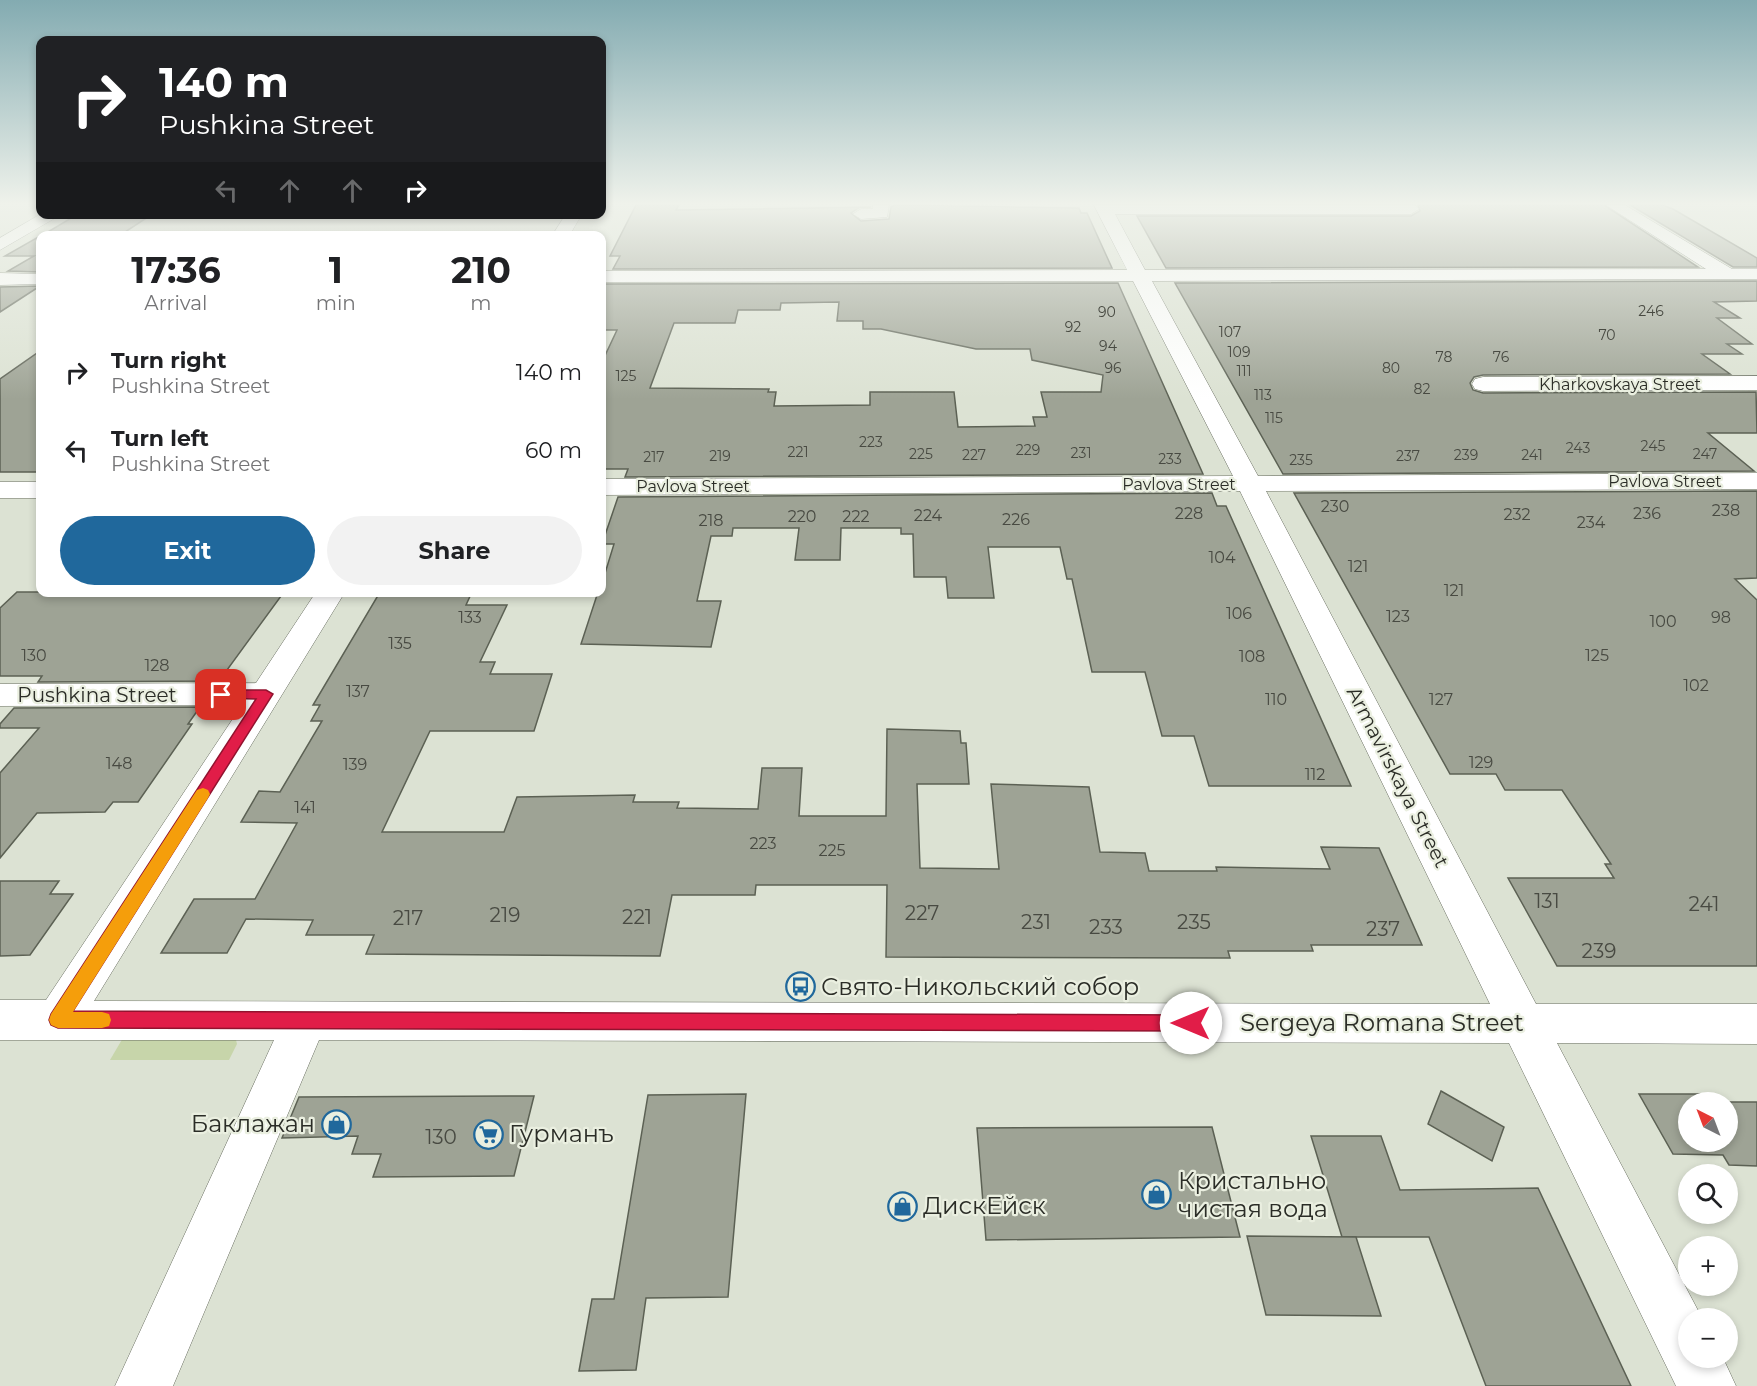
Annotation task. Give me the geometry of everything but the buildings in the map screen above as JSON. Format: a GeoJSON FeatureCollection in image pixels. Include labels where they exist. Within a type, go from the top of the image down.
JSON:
{"type":"FeatureCollection","features":[{"type":"Feature","properties":{"kind":"street","name":"Armavirskaya Street"},"geometry":{"type":"LineString","coordinates":[[1137,270],[1249,483],[1678,1329]]}},
{"type":"Feature","properties":{"kind":"street"},"geometry":{"type":"LineString","coordinates":[[1721,270],[1757,292]]}},
{"type":"Feature","properties":{"kind":"street"},"geometry":{"type":"LineString","coordinates":[[606,277],[1757,274]]}},
{"type":"Feature","properties":{"kind":"street"},"geometry":{"type":"LineString","coordinates":[[0,279],[36,279]]}},
{"type":"Feature","properties":{"kind":"street","name":"Kharkovskaya Street"},"geometry":{"type":"LineString","coordinates":[[1483,384],[1757,383]]}},
{"type":"Feature","properties":{"kind":"street","name":"Pavlova Street"},"geometry":{"type":"LineString","coordinates":[[606,487],[1757,481]]}},
{"type":"Feature","properties":{"kind":"street"},"geometry":{"type":"LineString","coordinates":[[0,490],[36,490]]}},
{"type":"Feature","properties":{"kind":"street"},"geometry":{"type":"LineString","coordinates":[[58,1020],[328,597]]}},
{"type":"Feature","properties":{"kind":"street","name":"Pushkina Street"},"geometry":{"type":"LineString","coordinates":[[0,695],[266,694]]}},
{"type":"Feature","properties":{"kind":"street"},"geometry":{"type":"LineString","coordinates":[[144,1386],[306,1019]]}},
{"type":"Feature","properties":{"kind":"street","name":"Sergeya Romana Street"},"geometry":{"type":"LineString","coordinates":[[0,1020],[1757,1024]]}},
{"type":"Feature","properties":{"kind":"street"},"geometry":{"type":"LineString","coordinates":[[1697,1368],[1707,1386]]}},
{"type":"Feature","properties":{"kind":"green space"},"geometry":{"type":"Polygon","coordinates":[[[127,1031],[235,1036],[237,1044],[229,1060],[110,1060],[127,1031]]]}},
{"type":"Feature","properties":{"kind":"slow traffic"},"geometry":{"type":"LineString","coordinates":[[102,1020],[58,1020],[203,794]]}},
{"type":"Feature","properties":{"kind":"place","name":"Свято-Никольский собор"},"geometry":{"type":"Point","coordinates":[800,987]}},
{"type":"Feature","properties":{"kind":"place","name":"Баклажан"},"geometry":{"type":"Point","coordinates":[336,1124]}},
{"type":"Feature","properties":{"kind":"place","name":"Гурманъ"},"geometry":{"type":"Point","coordinates":[488,1134]}},
{"type":"Feature","properties":{"kind":"place","name":"Кристально чистая вода"},"geometry":{"type":"Point","coordinates":[1157,1195]}},
{"type":"Feature","properties":{"kind":"place","name":"ДискЕйск"},"geometry":{"type":"Point","coordinates":[902,1206]}},
{"type":"Feature","properties":{"kind":"route"},"geometry":{"type":"LineString","coordinates":[[221,695],[266,694],[58,1020],[1191,1023]]}}]}
